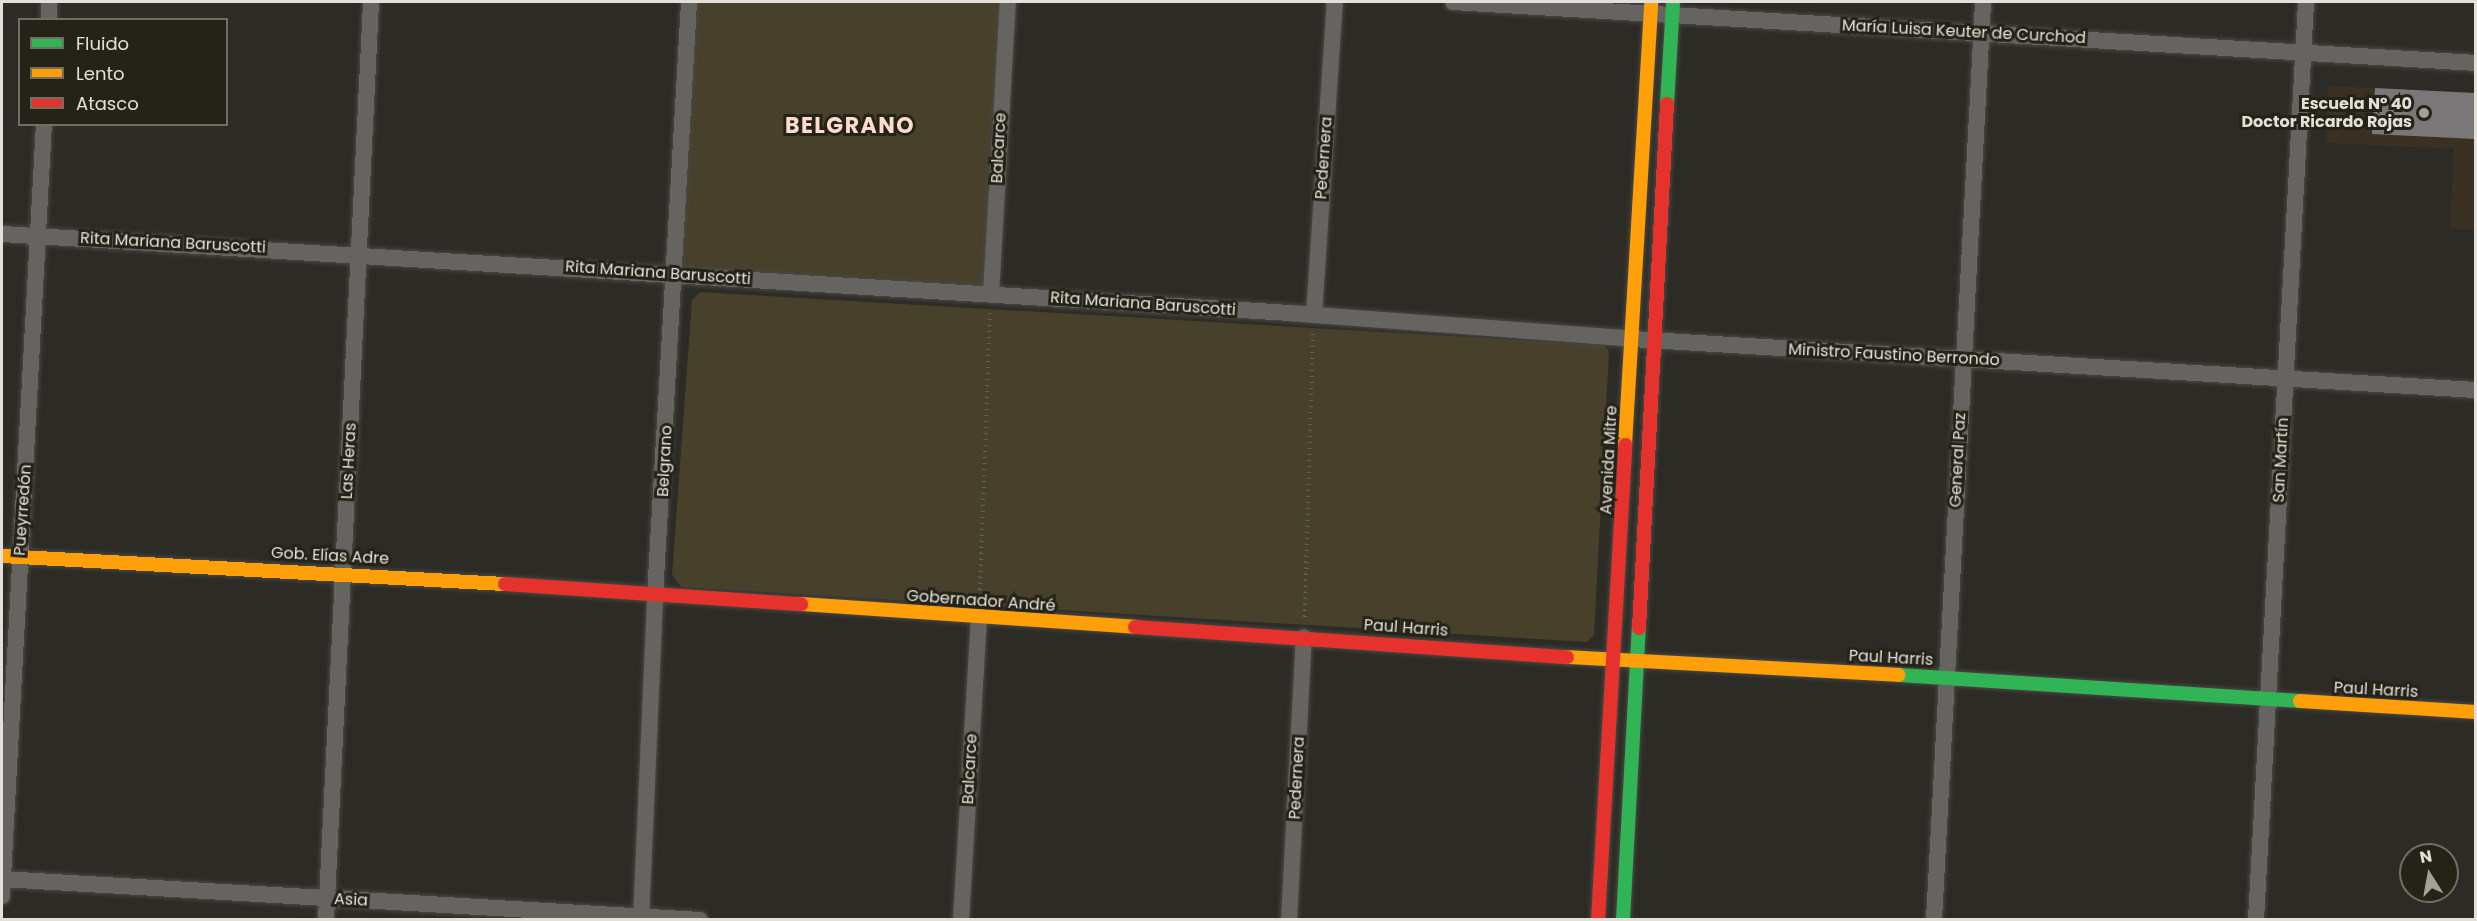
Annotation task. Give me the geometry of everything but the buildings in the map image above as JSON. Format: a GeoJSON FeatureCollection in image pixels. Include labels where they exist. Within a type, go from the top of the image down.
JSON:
{"type":"FeatureCollection","features":[{"type":"Feature","properties":{"kind":"street"},"geometry":{"type":"LineString","coordinates":[[49,2],[49,18]]}},
{"type":"Feature","properties":{"kind":"street","name":"Las Heras"},"geometry":{"type":"LineString","coordinates":[[326,920],[371,2]]}},
{"type":"Feature","properties":{"kind":"street","name":"Belgrano"},"geometry":{"type":"LineString","coordinates":[[641,918],[655,596],[689,2]]}},
{"type":"Feature","properties":{"kind":"street","name":"Balcarce"},"geometry":{"type":"LineString","coordinates":[[991,294],[1008,2]]}},
{"type":"Feature","properties":{"kind":"street","name":"Pedernera"},"geometry":{"type":"LineString","coordinates":[[1314,315],[1335,2]]}},
{"type":"Feature","properties":{"kind":"street","name":"María Luisa Keuter de Curchod"},"geometry":{"type":"LineString","coordinates":[[1453,2],[1672,8],[1982,33],[2475,63]]}},
{"type":"Feature","properties":{"kind":"street","name":"General Paz"},"geometry":{"type":"LineString","coordinates":[[1934,920],[1983,2]]}},
{"type":"Feature","properties":{"kind":"street","name":"San Martín"},"geometry":{"type":"LineString","coordinates":[[2256,920],[2306,2]]}},
{"type":"Feature","properties":{"kind":"street","name":"Avenida Mitre"},"geometry":{"type":"LineString","coordinates":[[1598,920],[1650,7]]}},
{"type":"Feature","properties":{"kind":"street"},"geometry":{"type":"LineString","coordinates":[[1623,920],[1672,8]]}},
{"type":"Feature","properties":{"kind":"street","name":"Pueyrredón"},"geometry":{"type":"LineString","coordinates":[[2,896],[40,236],[44,126]]}},
{"type":"Feature","properties":{"kind":"street","name":"Rita Mariana Baruscotti"},"geometry":{"type":"LineString","coordinates":[[2,234],[359,254],[1314,315]]}},
{"type":"Feature","properties":{"kind":"street","name":"Ministro Faustino Berrondo"},"geometry":{"type":"LineString","coordinates":[[1314,315],[1632,339],[2475,390]]}},
{"type":"Feature","properties":{"kind":"street","name":"Gob. Elías Adre"},"geometry":{"type":"LineString","coordinates":[[2,556],[343,573],[655,596]]}},
{"type":"Feature","properties":{"kind":"street","name":"Gobernador André"},"geometry":{"type":"LineString","coordinates":[[655,596],[1304,637]]}},
{"type":"Feature","properties":{"kind":"street","name":"Balcarce"},"geometry":{"type":"LineString","coordinates":[[961,920],[979,618]]}},
{"type":"Feature","properties":{"kind":"street","name":"Pedernera"},"geometry":{"type":"LineString","coordinates":[[1290,920],[1304,637]]}},
{"type":"Feature","properties":{"kind":"street","name":"Paul Harris"},"geometry":{"type":"LineString","coordinates":[[1304,637],[1613,660],[1946,678],[2475,712]]}},
{"type":"Feature","properties":{"kind":"street","name":"Asia"},"geometry":{"type":"LineString","coordinates":[[2,879],[700,920]]}},
{"type":"Feature","properties":{"kind":"path"},"geometry":{"type":"LineString","coordinates":[[979,618],[991,294]]}},
{"type":"Feature","properties":{"kind":"path"},"geometry":{"type":"LineString","coordinates":[[1304,637],[1314,315]]}},
{"type":"Feature","properties":{"kind":"shaded area"},"geometry":{"type":"Polygon","coordinates":[[[689,2],[1008,2],[991,294],[675,274],[689,2]]]}},
{"type":"Feature","properties":{"kind":"shaded area"},"geometry":{"type":"Polygon","coordinates":[[[2328,86],[2475,93],[2475,230],[2450,229],[2454,149],[2326,143],[2328,86]]]}},
{"type":"Feature","properties":{"kind":"shaded area"},"geometry":{"type":"Polygon","coordinates":[[[700,292],[1603,345],[1609,351],[1594,635],[1587,642],[681,587],[672,575],[692,300],[700,292]]]}},
{"type":"Feature","properties":{"kind":"traffic: fast"},"geometry":{"type":"LineString","coordinates":[[1667,104],[1673,2]]}},
{"type":"Feature","properties":{"kind":"traffic: fast"},"geometry":{"type":"LineString","coordinates":[[1623,920],[1639,628]]}},
{"type":"Feature","properties":{"kind":"traffic: fast"},"geometry":{"type":"LineString","coordinates":[[1899,675],[2300,701]]}},
{"type":"Feature","properties":{"kind":"traffic: slow"},"geometry":{"type":"LineString","coordinates":[[1625,445],[1651,2]]}},
{"type":"Feature","properties":{"kind":"traffic: slow"},"geometry":{"type":"LineString","coordinates":[[2,556],[505,584]]}},
{"type":"Feature","properties":{"kind":"traffic: slow"},"geometry":{"type":"LineString","coordinates":[[801,604],[1135,627]]}},
{"type":"Feature","properties":{"kind":"traffic: slow"},"geometry":{"type":"LineString","coordinates":[[1567,657],[1899,675]]}},
{"type":"Feature","properties":{"kind":"traffic: slow"},"geometry":{"type":"LineString","coordinates":[[2300,701],[2476,712]]}},
{"type":"Feature","properties":{"kind":"traffic: jam"},"geometry":{"type":"LineString","coordinates":[[1639,628],[1667,104]]}},
{"type":"Feature","properties":{"kind":"traffic: jam"},"geometry":{"type":"LineString","coordinates":[[1598,920],[1625,445]]}},
{"type":"Feature","properties":{"kind":"traffic: jam"},"geometry":{"type":"LineString","coordinates":[[505,584],[801,604]]}},
{"type":"Feature","properties":{"kind":"traffic: jam"},"geometry":{"type":"LineString","coordinates":[[1135,627],[1567,657]]}},
{"type":"Feature","properties":{"kind":"place","name":"Escuela N° 40 Doctor Ricardo Rojas"},"geometry":{"type":"Point","coordinates":[2424,113]}},
{"type":"Feature","properties":{"kind":"district","name":"BELGRANO"},"geometry":{"type":"Point","coordinates":[850,126]}}]}
